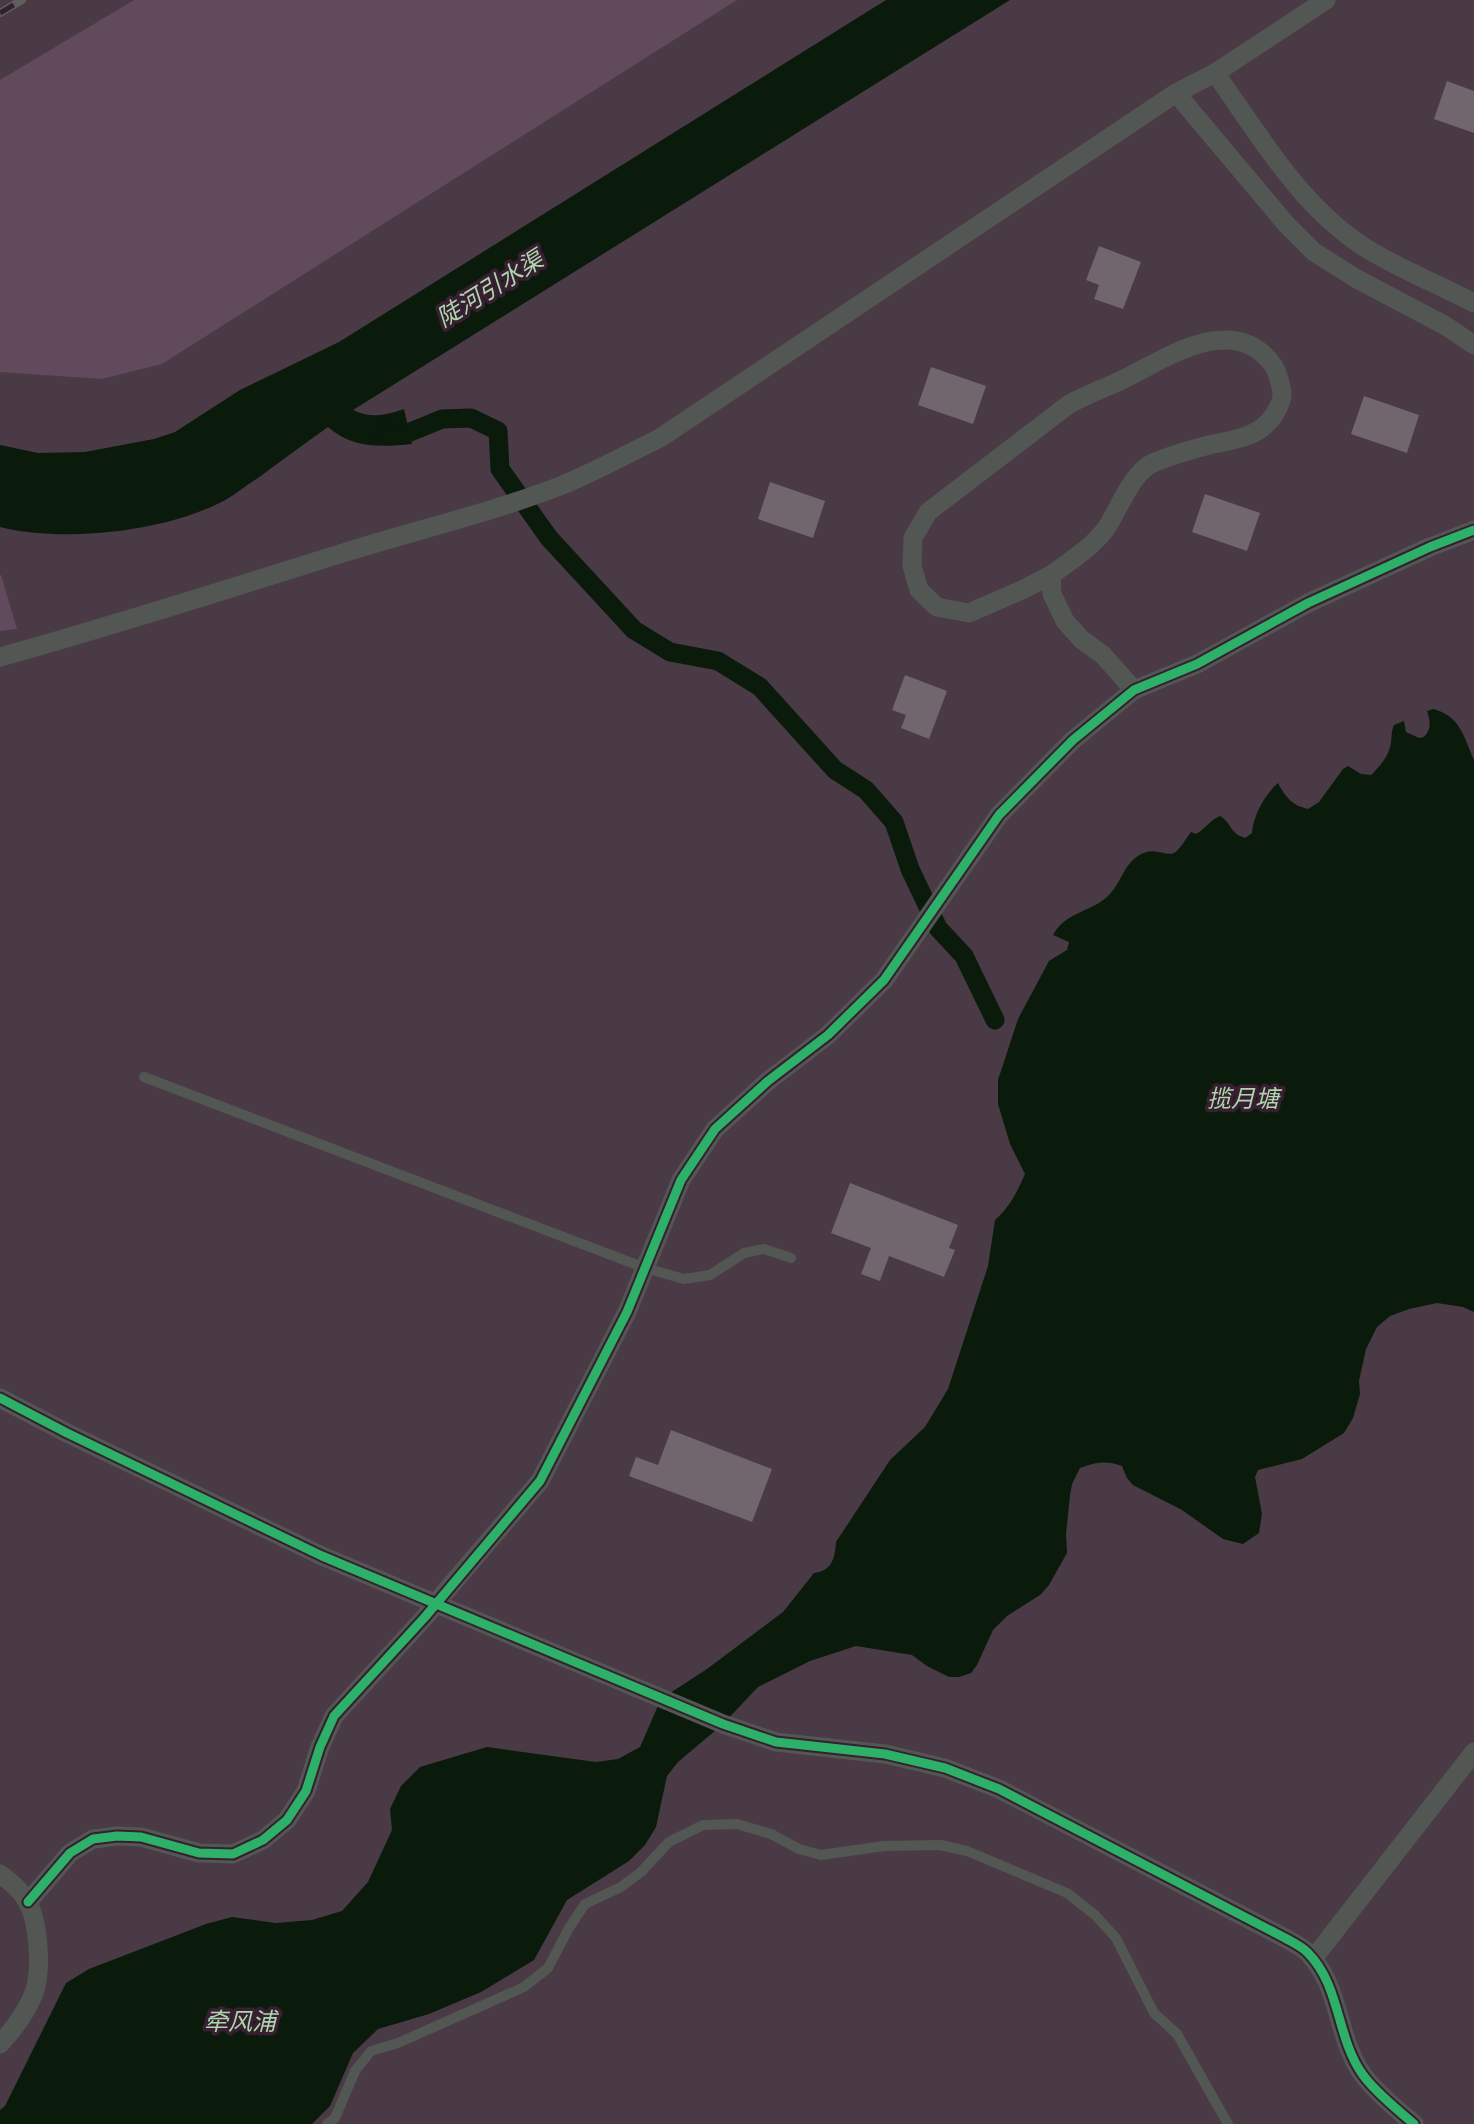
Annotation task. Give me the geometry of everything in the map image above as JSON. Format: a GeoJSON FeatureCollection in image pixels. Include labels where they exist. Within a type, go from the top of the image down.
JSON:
{"type":"FeatureCollection","features":[{"type":"Feature","properties":{"kind":"street"},"geometry":{"type":"LineString","coordinates":[[0,657],[497,508],[560,486],[660,438],[1176,93],[1215,73],[1326,0]]}},
{"type":"Feature","properties":{"kind":"street"},"geometry":{"type":"LineString","coordinates":[[1215,73],[1296,186],[1326,218],[1362,245],[1394,264],[1474,303]]}},
{"type":"Feature","properties":{"kind":"street"},"geometry":{"type":"LineString","coordinates":[[1176,93],[1286,224],[1314,252],[1357,279],[1446,326],[1474,345]]}},
{"type":"Feature","properties":{"kind":"street"},"geometry":{"type":"LineString","coordinates":[[1215,339],[1244,342],[1261,350],[1276,368],[1282,396],[1274,414],[1265,425],[1245,437],[1181,452],[1150,464],[1128,489],[1106,528],[1051,575],[968,613],[937,607],[919,590],[912,566],[913,538],[928,512],[1068,405],[1086,395],[1115,384],[1181,350],[1215,339]]}},
{"type":"Feature","properties":{"kind":"street"},"geometry":{"type":"LineString","coordinates":[[28,1902],[70,1853],[93,1839],[117,1836],[141,1838],[198,1853],[233,1854],[263,1840],[287,1820],[306,1791],[320,1747],[334,1716],[425,1617],[540,1481],[627,1312],[681,1180],[715,1129],[768,1081],[828,1035],[884,980],[999,815],[1073,740],[1134,690],[1197,663],[1308,603],[1430,547],[1474,530]]}},
{"type":"Feature","properties":{"kind":"street"},"geometry":{"type":"LineString","coordinates":[[1051,575],[1052,594],[1065,621],[1081,639],[1103,655],[1134,690]]}},
{"type":"Feature","properties":{"kind":"street"},"geometry":{"type":"LineString","coordinates":[[0,1398],[321,1556],[723,1724],[776,1742],[885,1754],[945,1768],[999,1789],[1306,1951],[1321,1968],[1345,2041],[1363,2075],[1414,2124]]}},
{"type":"Feature","properties":{"kind":"street"},"geometry":{"type":"LineString","coordinates":[[1313,1959],[1474,1752]]}},
{"type":"Feature","properties":{"kind":"street"},"geometry":{"type":"LineString","coordinates":[[0,1874],[28,1902],[38,1938],[39,1964],[34,1993],[12,2031],[0,2044]]}},
{"type":"Feature","properties":{"kind":"lane"},"geometry":{"type":"LineString","coordinates":[[144,1077],[645,1268],[684,1279],[710,1275],[744,1253],[764,1249],[791,1258]]}},
{"type":"Feature","properties":{"kind":"lane"},"geometry":{"type":"LineString","coordinates":[[327,2124],[335,2118],[355,2071],[371,2051],[398,2043],[524,1987],[548,1968],[585,1904],[621,1887],[641,1872],[669,1842],[703,1825],[737,1824],[771,1834],[799,1849],[821,1855],[884,1846],[940,1845],[967,1851],[1067,1893],[1096,1915],[1116,1938],[1154,2013],[1177,2034],[1228,2124]]}},
{"type":"Feature","properties":{"kind":"shaded area"},"geometry":{"type":"Polygon","coordinates":[[[0,0],[1474,0],[1474,2124],[0,2124],[0,0]]]}},
{"type":"Feature","properties":{"kind":"shaded area"},"geometry":{"type":"Polygon","coordinates":[[[134,0],[737,0],[162,364],[102,379],[0,372],[0,80],[134,0]]]}},
{"type":"Feature","properties":{"kind":"shaded area"},"geometry":{"type":"Polygon","coordinates":[[[1,575],[17,629],[0,631],[1,575]]]}},
{"type":"Feature","properties":{"kind":"water","name":"陡河引水渠"},"geometry":{"type":"Polygon","coordinates":[[[886,0],[1010,0],[353,410],[379,415],[404,409],[412,444],[378,446],[357,443],[328,427],[227,499],[176,520],[146,527],[84,534],[26,532],[0,527],[0,445],[38,453],[85,452],[154,439],[175,432],[240,390],[339,342],[886,0]]]}},
{"type":"Feature","properties":{"kind":"water","name":"揽月塘"},"geometry":{"type":"Polygon","coordinates":[[[1433,709],[1456,722],[1474,760],[1474,1312],[1463,1307],[1437,1303],[1390,1316],[1377,1327],[1366,1349],[1359,1381],[1360,1394],[1353,1418],[1344,1433],[1302,1459],[1258,1470],[1255,1477],[1262,1514],[1259,1533],[1243,1544],[1223,1539],[1182,1510],[1133,1485],[1122,1466],[1101,1462],[1080,1468],[1070,1495],[1067,1553],[1049,1585],[1040,1595],[1007,1616],[993,1630],[971,1673],[949,1677],[912,1655],[856,1646],[810,1661],[758,1687],[723,1724],[678,1762],[667,1776],[656,1827],[645,1845],[629,1861],[567,1900],[534,1960],[481,1992],[429,2014],[378,2029],[353,2053],[330,2106],[312,2124],[0,2124],[0,2110],[5,2106],[66,1983],[89,1969],[206,1924],[232,1917],[276,1923],[312,1920],[342,1911],[368,1882],[392,1830],[390,1809],[401,1786],[420,1767],[487,1747],[596,1762],[618,1759],[640,1747],[661,1699],[707,1669],[783,1612],[814,1573],[829,1567],[836,1542],[890,1460],[925,1427],[948,1389],[988,1266],[995,1220],[1009,1204],[1025,1174],[1010,1144],[998,1104],[998,1080],[1018,1019],[1049,961],[1067,950],[1069,942],[1053,935],[1058,927],[1072,916],[1103,901],[1138,856],[1149,851],[1174,853],[1191,832],[1196,834],[1220,816],[1236,833],[1245,838],[1252,833],[1260,806],[1278,783],[1290,800],[1308,809],[1319,802],[1348,766],[1361,774],[1371,775],[1388,752],[1394,725],[1404,721],[1406,732],[1419,738],[1424,737],[1429,728],[1427,711],[1433,709]]]}},
{"type":"Feature","properties":{"kind":"building"},"geometry":{"type":"Polygon","coordinates":[[[1447,81],[1474,91],[1474,133],[1434,119],[1447,81]]]}},
{"type":"Feature","properties":{"kind":"building"},"geometry":{"type":"Polygon","coordinates":[[[1099,246],[1141,262],[1123,309],[1094,299],[1099,285],[1086,280],[1099,246]]]}},
{"type":"Feature","properties":{"kind":"building"},"geometry":{"type":"Polygon","coordinates":[[[931,367],[986,386],[973,424],[918,405],[931,367]]]}},
{"type":"Feature","properties":{"kind":"building"},"geometry":{"type":"Polygon","coordinates":[[[1364,396],[1419,415],[1407,453],[1351,434],[1364,396]]]}},
{"type":"Feature","properties":{"kind":"building"},"geometry":{"type":"Polygon","coordinates":[[[770,482],[825,501],[813,538],[758,519],[770,482]]]}},
{"type":"Feature","properties":{"kind":"building"},"geometry":{"type":"Polygon","coordinates":[[[1205,494],[1260,513],[1247,551],[1192,532],[1205,494]]]}},
{"type":"Feature","properties":{"kind":"building"},"geometry":{"type":"Polygon","coordinates":[[[905,675],[947,691],[929,739],[901,728],[906,715],[892,710],[905,675]]]}},
{"type":"Feature","properties":{"kind":"building"},"geometry":{"type":"Polygon","coordinates":[[[850,1183],[958,1225],[949,1248],[955,1250],[944,1277],[889,1256],[880,1281],[861,1274],[871,1248],[831,1233],[850,1183]]]}},
{"type":"Feature","properties":{"kind":"building"},"geometry":{"type":"Polygon","coordinates":[[[671,1430],[772,1469],[752,1522],[629,1476],[636,1457],[658,1465],[671,1430]]]}},
{"type":"Feature","properties":{"kind":"waterway"},"geometry":{"type":"LineString","coordinates":[[385,433],[403,435],[442,419],[471,418],[498,431],[500,469],[549,538],[634,630],[670,652],[718,661],[760,687],[835,770],[866,790],[894,822],[910,869],[938,928],[964,956],[995,1020]]}},
{"type":"Feature","properties":{"kind":"railway"},"geometry":{"type":"LineString","coordinates":[[0,13],[22,0]]}},
{"type":"Feature","properties":{"kind":"cycle path"},"geometry":{"type":"LineString","coordinates":[[28,1902],[70,1853],[93,1839],[141,1837],[199,1853],[233,1854],[263,1840],[287,1820],[306,1791],[320,1747],[334,1716],[425,1617],[540,1481],[627,1312],[681,1180],[715,1129],[768,1081],[828,1035],[884,980],[999,815],[1073,740],[1134,690],[1197,664],[1308,603],[1430,547],[1474,530]]}},
{"type":"Feature","properties":{"kind":"cycle path"},"geometry":{"type":"LineString","coordinates":[[0,1398],[322,1556],[723,1724],[776,1742],[885,1754],[945,1768],[999,1789],[1305,1950],[1326,1980],[1348,2045],[1363,2075],[1414,2124]]}},
{"type":"Feature","properties":{"kind":"water label","name":"牵风浦"},"geometry":{"type":"Point","coordinates":[240,2022]}}]}
